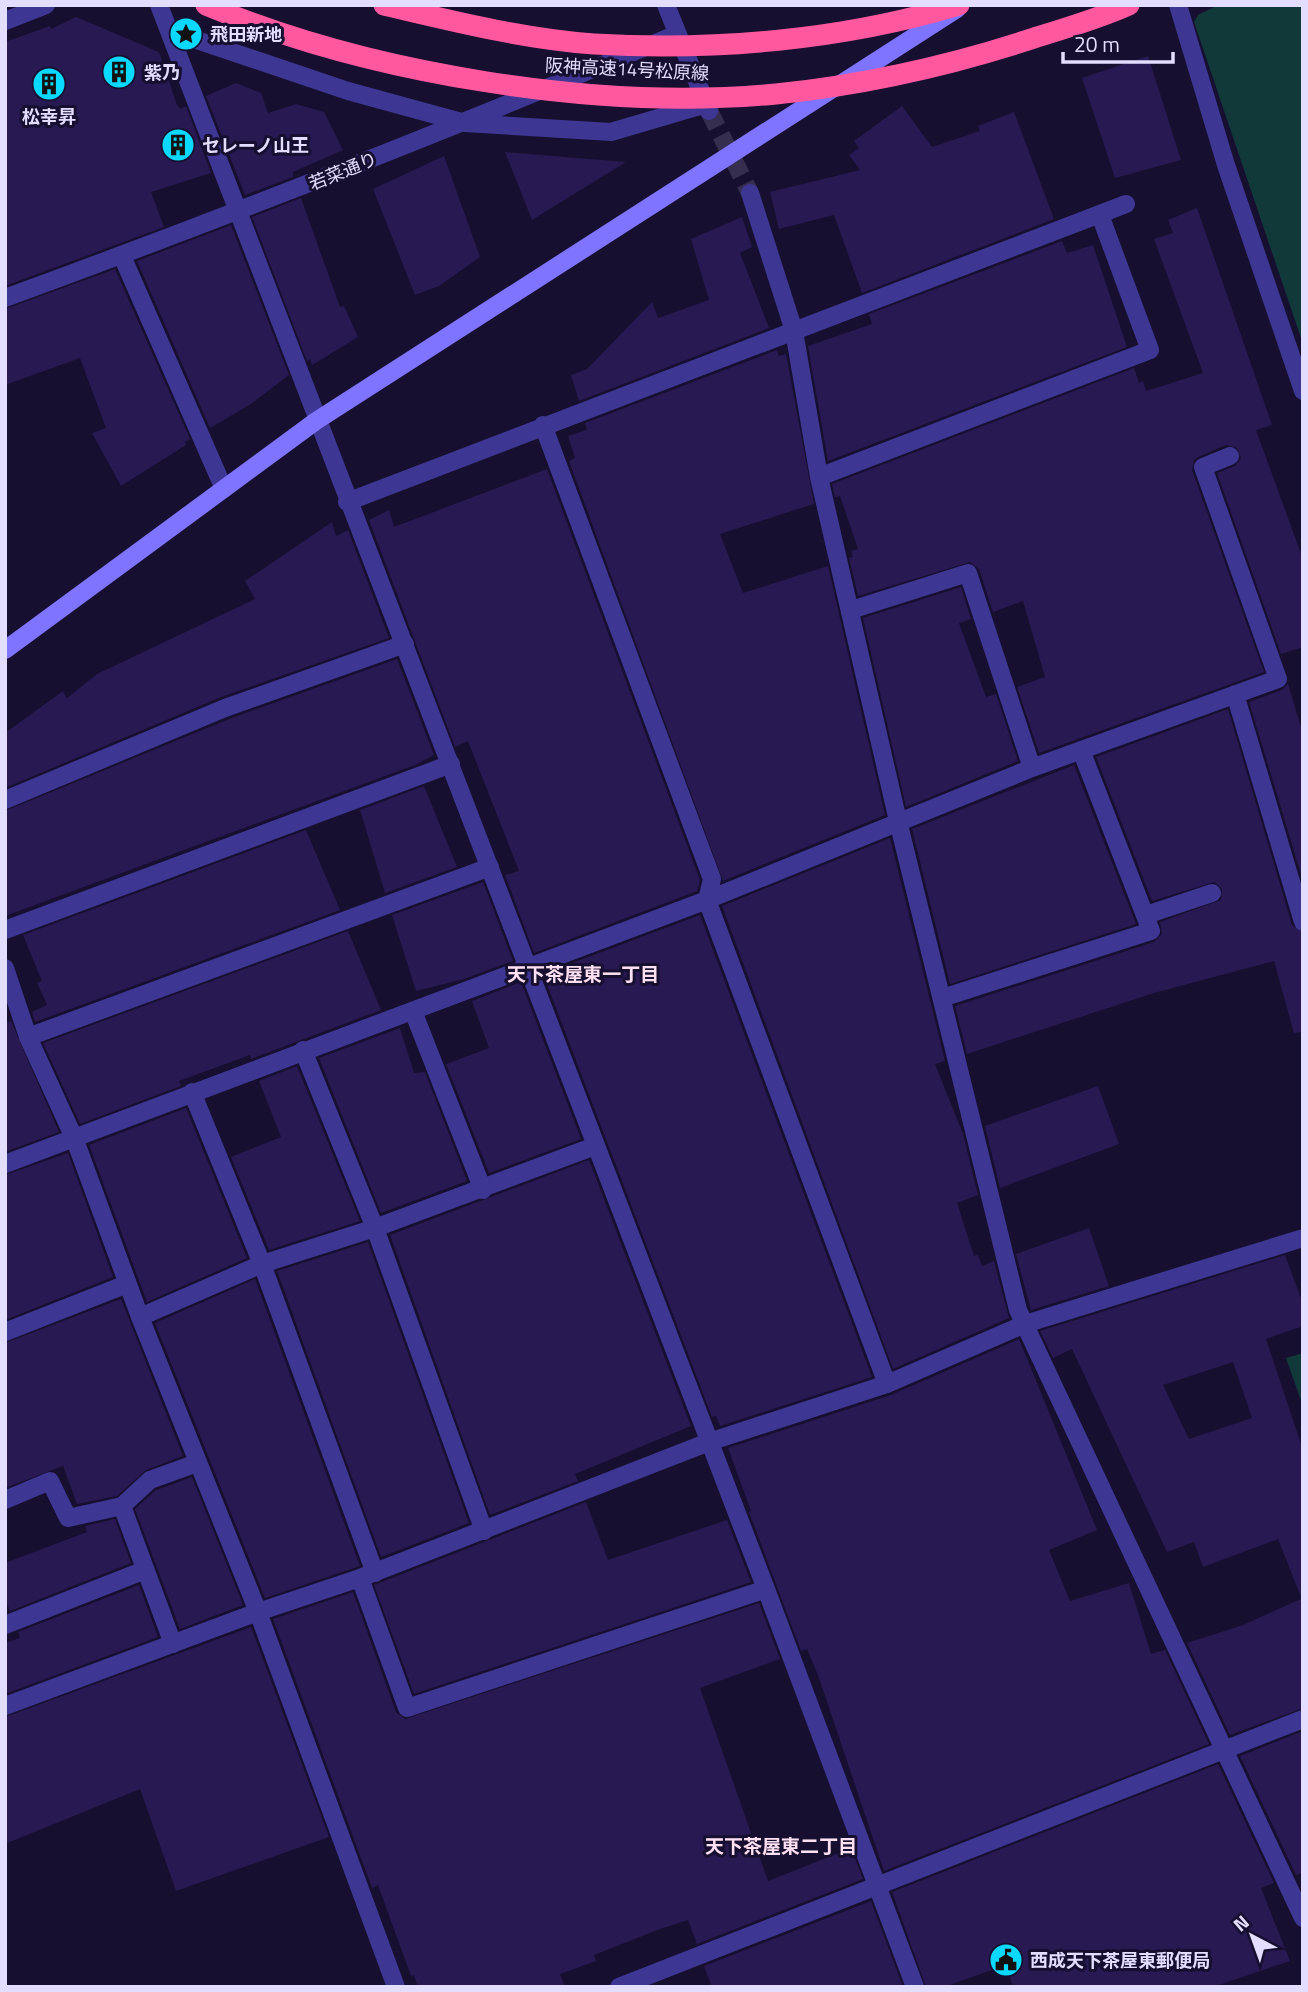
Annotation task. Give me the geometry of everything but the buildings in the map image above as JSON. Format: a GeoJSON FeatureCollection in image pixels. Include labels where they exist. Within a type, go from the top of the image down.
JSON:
{"type":"FeatureCollection","features":[{"type":"Feature","properties":{"kind":"highway","name":"阪神高速14号松原線"},"geometry":{"type":"LineString","coordinates":[[206,5],[241,20],[343,51],[451,75],[587,93],[684,98],[777,94],[968,58],[1129,5]]}},
{"type":"Feature","properties":{"kind":"highway","name":"阪神高速14号松原線"},"geometry":{"type":"LineString","coordinates":[[384,5],[467,25],[592,44],[691,46],[767,41],[857,27],[961,5]]}},
{"type":"Feature","properties":{"kind":"street"},"geometry":{"type":"LineString","coordinates":[[5,21],[46,5]]}},
{"type":"Feature","properties":{"kind":"street"},"geometry":{"type":"LineString","coordinates":[[159,5],[347,502],[405,644],[526,968],[766,1589],[915,1987]]}},
{"type":"Feature","properties":{"kind":"street"},"geometry":{"type":"LineString","coordinates":[[170,31],[348,91],[465,123],[611,132],[708,108],[666,5]]}},
{"type":"Feature","properties":{"kind":"street"},"geometry":{"type":"LineString","coordinates":[[5,650],[316,421],[961,5]]}},
{"type":"Feature","properties":{"kind":"street"},"geometry":{"type":"LineString","coordinates":[[1178,5],[1226,165],[1299,369],[1303,391]]}},
{"type":"Feature","properties":{"kind":"street","name":"若菜通り"},"geometry":{"type":"LineString","coordinates":[[5,298],[239,213],[465,123],[677,34]]}},
{"type":"Feature","properties":{"kind":"street"},"geometry":{"type":"LineString","coordinates":[[750,193],[794,331],[819,477],[898,821],[1018,1310],[1303,1918]]}},
{"type":"Feature","properties":{"kind":"street"},"geometry":{"type":"LineString","coordinates":[[347,502],[1126,204]]}},
{"type":"Feature","properties":{"kind":"street"},"geometry":{"type":"LineString","coordinates":[[819,477],[1150,350],[1100,215]]}},
{"type":"Feature","properties":{"kind":"street"},"geometry":{"type":"LineString","coordinates":[[122,256],[224,489]]}},
{"type":"Feature","properties":{"kind":"street"},"geometry":{"type":"LineString","coordinates":[[543,425],[712,879],[707,900],[887,1384]]}},
{"type":"Feature","properties":{"kind":"street"},"geometry":{"type":"LineString","coordinates":[[5,1164],[75,1140],[303,1049],[413,1011],[707,900],[1032,768],[1278,679],[1203,467],[1230,456]]}},
{"type":"Feature","properties":{"kind":"street"},"geometry":{"type":"LineString","coordinates":[[851,610],[968,573],[1032,768]]}},
{"type":"Feature","properties":{"kind":"street"},"geometry":{"type":"LineString","coordinates":[[5,800],[225,708],[405,644]]}},
{"type":"Feature","properties":{"kind":"street"},"geometry":{"type":"LineString","coordinates":[[1235,694],[1303,922]]}},
{"type":"Feature","properties":{"kind":"street"},"geometry":{"type":"LineString","coordinates":[[942,998],[1151,931],[1081,750]]}},
{"type":"Feature","properties":{"kind":"street"},"geometry":{"type":"LineString","coordinates":[[5,930],[450,764]]}},
{"type":"Feature","properties":{"kind":"street"},"geometry":{"type":"LineString","coordinates":[[28,1037],[490,867]]}},
{"type":"Feature","properties":{"kind":"street"},"geometry":{"type":"LineString","coordinates":[[1146,915],[1212,893]]}},
{"type":"Feature","properties":{"kind":"street"},"geometry":{"type":"LineString","coordinates":[[5,968],[28,1037],[75,1140],[127,1284],[258,1612],[396,1987]]}},
{"type":"Feature","properties":{"kind":"street"},"geometry":{"type":"LineString","coordinates":[[413,1011],[483,1189]]}},
{"type":"Feature","properties":{"kind":"street"},"geometry":{"type":"LineString","coordinates":[[303,1049],[374,1228],[484,1531]]}},
{"type":"Feature","properties":{"kind":"street"},"geometry":{"type":"LineString","coordinates":[[192,1092],[262,1264],[367,1576],[407,1707],[766,1589]]}},
{"type":"Feature","properties":{"kind":"street"},"geometry":{"type":"LineString","coordinates":[[140,1317],[262,1264],[374,1228],[595,1146]]}},
{"type":"Feature","properties":{"kind":"street"},"geometry":{"type":"LineString","coordinates":[[5,1706],[258,1612],[367,1576],[709,1442],[887,1384],[1025,1324],[1303,1238]]}},
{"type":"Feature","properties":{"kind":"street"},"geometry":{"type":"LineString","coordinates":[[5,1332],[127,1284]]}},
{"type":"Feature","properties":{"kind":"street"},"geometry":{"type":"LineString","coordinates":[[5,1500],[50,1481],[68,1518],[122,1506],[150,1480],[197,1463]]}},
{"type":"Feature","properties":{"kind":"street"},"geometry":{"type":"LineString","coordinates":[[122,1506],[173,1644]]}},
{"type":"Feature","properties":{"kind":"street"},"geometry":{"type":"LineString","coordinates":[[5,1625],[145,1570]]}},
{"type":"Feature","properties":{"kind":"street"},"geometry":{"type":"LineString","coordinates":[[619,1987],[1303,1719]]}},
{"type":"Feature","properties":{"kind":"green space"},"geometry":{"type":"Polygon","coordinates":[[[1218,5],[1303,5],[1303,344],[1194,22],[1198,15],[1218,5]]]}},
{"type":"Feature","properties":{"kind":"green space"},"geometry":{"type":"Polygon","coordinates":[[[1303,1353],[1303,1406],[1286,1358],[1303,1353]]]}},
{"type":"Feature","properties":{"kind":"tunnel"},"geometry":{"type":"LineString","coordinates":[[709,111],[750,193]]}},
{"type":"Feature","properties":{"kind":"place","name":"飛田新地"},"geometry":{"type":"Point","coordinates":[186,34]}},
{"type":"Feature","properties":{"kind":"place","name":"紫乃"},"geometry":{"type":"Point","coordinates":[119,72]}},
{"type":"Feature","properties":{"kind":"place","name":"松幸昇"},"geometry":{"type":"Point","coordinates":[49,84]}},
{"type":"Feature","properties":{"kind":"place","name":"セレーノ山王"},"geometry":{"type":"Point","coordinates":[178,145]}},
{"type":"Feature","properties":{"kind":"place","name":"西成天下茶屋東郵便局"},"geometry":{"type":"Point","coordinates":[1006,1960]}},
{"type":"Feature","properties":{"kind":"district","name":"天下茶屋東一丁目"},"geometry":{"type":"Point","coordinates":[583,973]}},
{"type":"Feature","properties":{"kind":"district","name":"天下茶屋東二丁目"},"geometry":{"type":"Point","coordinates":[781,1845]}}]}
